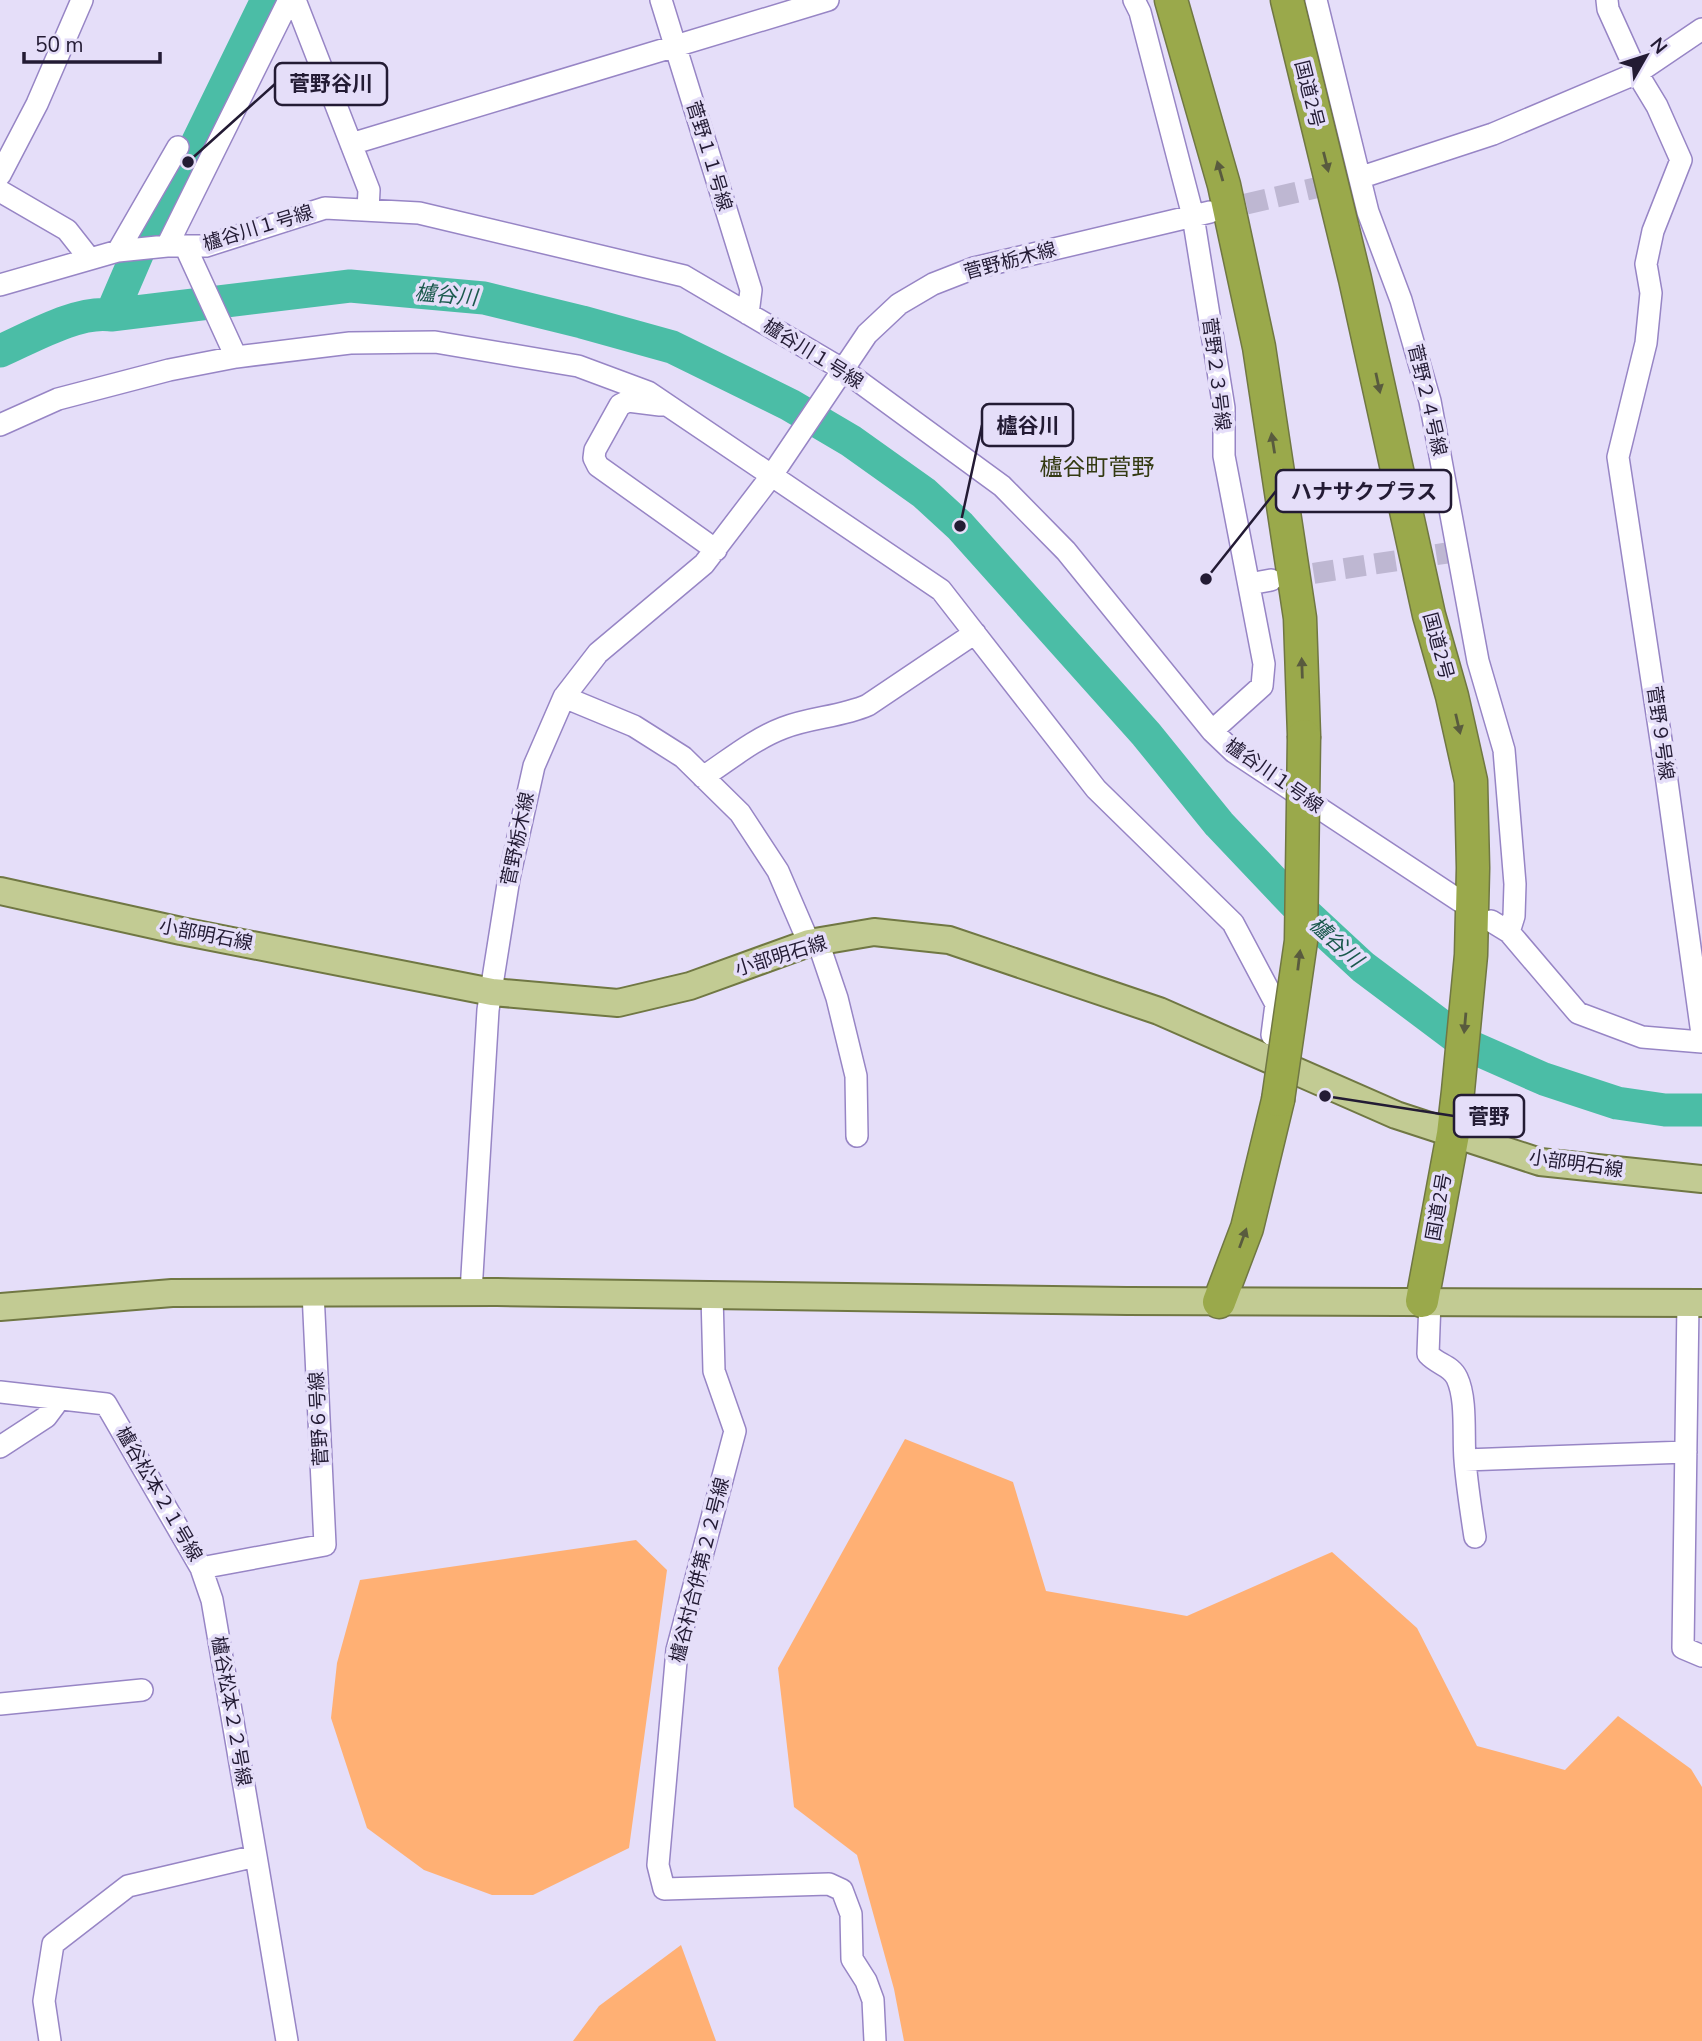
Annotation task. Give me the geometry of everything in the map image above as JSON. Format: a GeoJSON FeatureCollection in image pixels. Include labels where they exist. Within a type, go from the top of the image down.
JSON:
{"type":"FeatureCollection","features":[{"type":"Feature","properties":{"kind":"highway"},"geometry":{"type":"LineString","coordinates":[[1171,0],[1224,185],[1259,346],[1300,618],[1304,736],[1301,941],[1278,1100],[1247,1228],[1219,1301]]}},
{"type":"Feature","properties":{"kind":"highway","name":"国道2号"},"geometry":{"type":"LineString","coordinates":[[1287,0],[1355,279],[1429,615],[1452,696],[1471,780],[1471,955],[1453,1134],[1426,1301]]}},
{"type":"Feature","properties":{"kind":"main road","name":"小部明石線"},"geometry":{"type":"LineString","coordinates":[[0,891],[181,931],[492,992],[618,1003],[690,986],[813,943],[874,932],[949,940],[1159,1011],[1396,1115],[1540,1162],[1702,1179]]}},
{"type":"Feature","properties":{"kind":"main road"},"geometry":{"type":"LineString","coordinates":[[0,1307],[172,1293],[313,1292],[1695,1303]]}},
{"type":"Feature","properties":{"kind":"street"},"geometry":{"type":"LineString","coordinates":[[0,175],[37,104],[82,0]]}},
{"type":"Feature","properties":{"kind":"street"},"geometry":{"type":"LineString","coordinates":[[236,357],[176,247],[289,0]]}},
{"type":"Feature","properties":{"kind":"street"},"geometry":{"type":"LineString","coordinates":[[295,0],[369,190],[368,210]]}},
{"type":"Feature","properties":{"kind":"street","name":"菅野１１号線"},"geometry":{"type":"LineString","coordinates":[[661,0],[751,290],[748,314]]}},
{"type":"Feature","properties":{"kind":"street"},"geometry":{"type":"LineString","coordinates":[[352,144],[828,0]]}},
{"type":"Feature","properties":{"kind":"street","name":"菅野２３号線"},"geometry":{"type":"LineString","coordinates":[[1134,0],[1140,12],[1201,214],[1224,408],[1224,456],[1264,664],[1262,686],[1212,731]]}},
{"type":"Feature","properties":{"kind":"street","name":"菅野２４号線"},"geometry":{"type":"LineString","coordinates":[[1316,0],[1368,212],[1401,300],[1430,401],[1452,553],[1478,661],[1504,750],[1516,884],[1514,916],[1500,927],[1578,1013],[1642,1037],[1702,1042]]}},
{"type":"Feature","properties":{"kind":"street","name":"菅野９号線"},"geometry":{"type":"LineString","coordinates":[[1606,0],[1637,73],[1657,106],[1681,160],[1653,231],[1646,264],[1651,293],[1646,343],[1618,457],[1702,1034]]}},
{"type":"Feature","properties":{"kind":"street"},"geometry":{"type":"LineString","coordinates":[[1368,175],[1493,134],[1637,73],[1702,29]]}},
{"type":"Feature","properties":{"kind":"street"},"geometry":{"type":"LineString","coordinates":[[118,251],[178,146]]}},
{"type":"Feature","properties":{"kind":"street"},"geometry":{"type":"LineString","coordinates":[[0,191],[67,230],[89,258]]}},
{"type":"Feature","properties":{"kind":"street","name":"櫨谷川１号線"},"geometry":{"type":"LineString","coordinates":[[0,285],[118,251],[206,246],[324,208],[419,213],[684,276],[842,369],[1002,486],[1066,551],[1212,731],[1234,752],[1460,901]]}},
{"type":"Feature","properties":{"kind":"street","name":"菅野栃木線"},"geometry":{"type":"LineString","coordinates":[[471,1292],[488,1010],[509,877],[534,766],[564,697],[598,653],[704,564],[716,550],[772,475],[867,334],[899,304],[933,284],[974,268],[1201,214]]}},
{"type":"Feature","properties":{"kind":"street"},"geometry":{"type":"LineString","coordinates":[[0,425],[58,399],[169,370],[236,357],[351,343],[435,342],[579,366],[648,392],[942,590],[1096,789],[1234,923],[1276,1004],[1270,1060]]}},
{"type":"Feature","properties":{"kind":"street"},"geometry":{"type":"LineString","coordinates":[[670,406],[628,401],[620,405],[595,450],[594,458],[598,466],[716,550]]}},
{"type":"Feature","properties":{"kind":"street"},"geometry":{"type":"LineString","coordinates":[[1249,584],[1270,580]]}},
{"type":"Feature","properties":{"kind":"street"},"geometry":{"type":"LineString","coordinates":[[703,777],[763,737],[783,727],[851,712],[868,705],[975,633]]}},
{"type":"Feature","properties":{"kind":"street"},"geometry":{"type":"LineString","coordinates":[[564,697],[635,726],[683,757],[740,813],[778,872],[837,998],[856,1076],[857,1136]]}},
{"type":"Feature","properties":{"kind":"street","name":"菅野６号線"},"geometry":{"type":"LineString","coordinates":[[313,1292],[325,1545]]}},
{"type":"Feature","properties":{"kind":"street","name":"櫨谷村合併第２２号線"},"geometry":{"type":"LineString","coordinates":[[712,1296],[714,1371],[735,1431],[677,1650],[658,1865],[664,1889],[829,1884],[842,1890],[851,1914],[852,1959],[866,1981],[873,2000],[875,2041]]}},
{"type":"Feature","properties":{"kind":"street"},"geometry":{"type":"LineString","coordinates":[[1426,1301],[1428,1354],[1436,1363],[1449,1367],[1456,1376],[1461,1391],[1465,1460],[1475,1537]]}},
{"type":"Feature","properties":{"kind":"street"},"geometry":{"type":"LineString","coordinates":[[1693,1652],[1686,1452],[1695,1303]]}},
{"type":"Feature","properties":{"kind":"street","name":"櫨谷松本２１号線"},"geometry":{"type":"LineString","coordinates":[[0,1392],[106,1404],[201,1568],[325,1545]]}},
{"type":"Feature","properties":{"kind":"street"},"geometry":{"type":"LineString","coordinates":[[0,1447],[46,1417],[55,1405],[54,1398]]}},
{"type":"Feature","properties":{"kind":"street"},"geometry":{"type":"LineString","coordinates":[[1465,1460],[1686,1452]]}},
{"type":"Feature","properties":{"kind":"street","name":"櫨谷松本２２号線"},"geometry":{"type":"LineString","coordinates":[[201,1568],[212,1600],[287,2041]]}},
{"type":"Feature","properties":{"kind":"street"},"geometry":{"type":"LineString","coordinates":[[0,1704],[142,1690]]}},
{"type":"Feature","properties":{"kind":"street"},"geometry":{"type":"LineString","coordinates":[[50,2041],[44,2001],[53,1944],[128,1886],[256,1856]]}},
{"type":"Feature","properties":{"kind":"shaded area"},"geometry":{"type":"Polygon","coordinates":[[[905,1439],[1013,1482],[1046,1591],[1187,1616],[1332,1552],[1417,1628],[1477,1746],[1565,1770],[1618,1716],[1691,1769],[1702,1787],[1702,2041],[904,2041],[894,1989],[857,1855],[794,1807],[778,1668],[905,1439]]]}},
{"type":"Feature","properties":{"kind":"shaded area"},"geometry":{"type":"Polygon","coordinates":[[[636,1540],[667,1570],[629,1848],[533,1895],[492,1895],[424,1870],[367,1828],[331,1718],[337,1663],[360,1580],[636,1540]]]}},
{"type":"Feature","properties":{"kind":"shaded area"},"geometry":{"type":"Polygon","coordinates":[[[681,1945],[716,2041],[573,2041],[599,2006],[681,1945]]]}},
{"type":"Feature","properties":{"kind":"waterway"},"geometry":{"type":"LineString","coordinates":[[111,315],[151,222],[188,162],[267,0]]}},
{"type":"Feature","properties":{"kind":"waterway","name":"櫨谷川"},"geometry":{"type":"LineString","coordinates":[[0,351],[54,326],[84,317],[350,286],[484,298],[672,347],[790,405],[851,441],[924,493],[960,526],[1146,734],[1219,824],[1294,903],[1363,967],[1467,1045],[1544,1079],[1617,1103],[1665,1110],[1702,1110]]}},
{"type":"Feature","properties":{"kind":"tunnel"},"geometry":{"type":"LineString","coordinates":[[1216,211],[1345,181]]}},
{"type":"Feature","properties":{"kind":"tunnel"},"geometry":{"type":"LineString","coordinates":[[1283,578],[1447,553]]}},
{"type":"Feature","properties":{"kind":"place","name":"菅野谷川"},"geometry":{"type":"Point","coordinates":[188,162]}},
{"type":"Feature","properties":{"kind":"place","name":"櫨谷川"},"geometry":{"type":"Point","coordinates":[960,526]}},
{"type":"Feature","properties":{"kind":"place","name":"ハナサクプラス"},"geometry":{"type":"Point","coordinates":[1206,579]}},
{"type":"Feature","properties":{"kind":"place","name":"菅野"},"geometry":{"type":"Point","coordinates":[1325,1096]}},
{"type":"Feature","properties":{"kind":"district","name":"櫨谷町菅野"},"geometry":{"type":"Point","coordinates":[1097,467]}}]}
